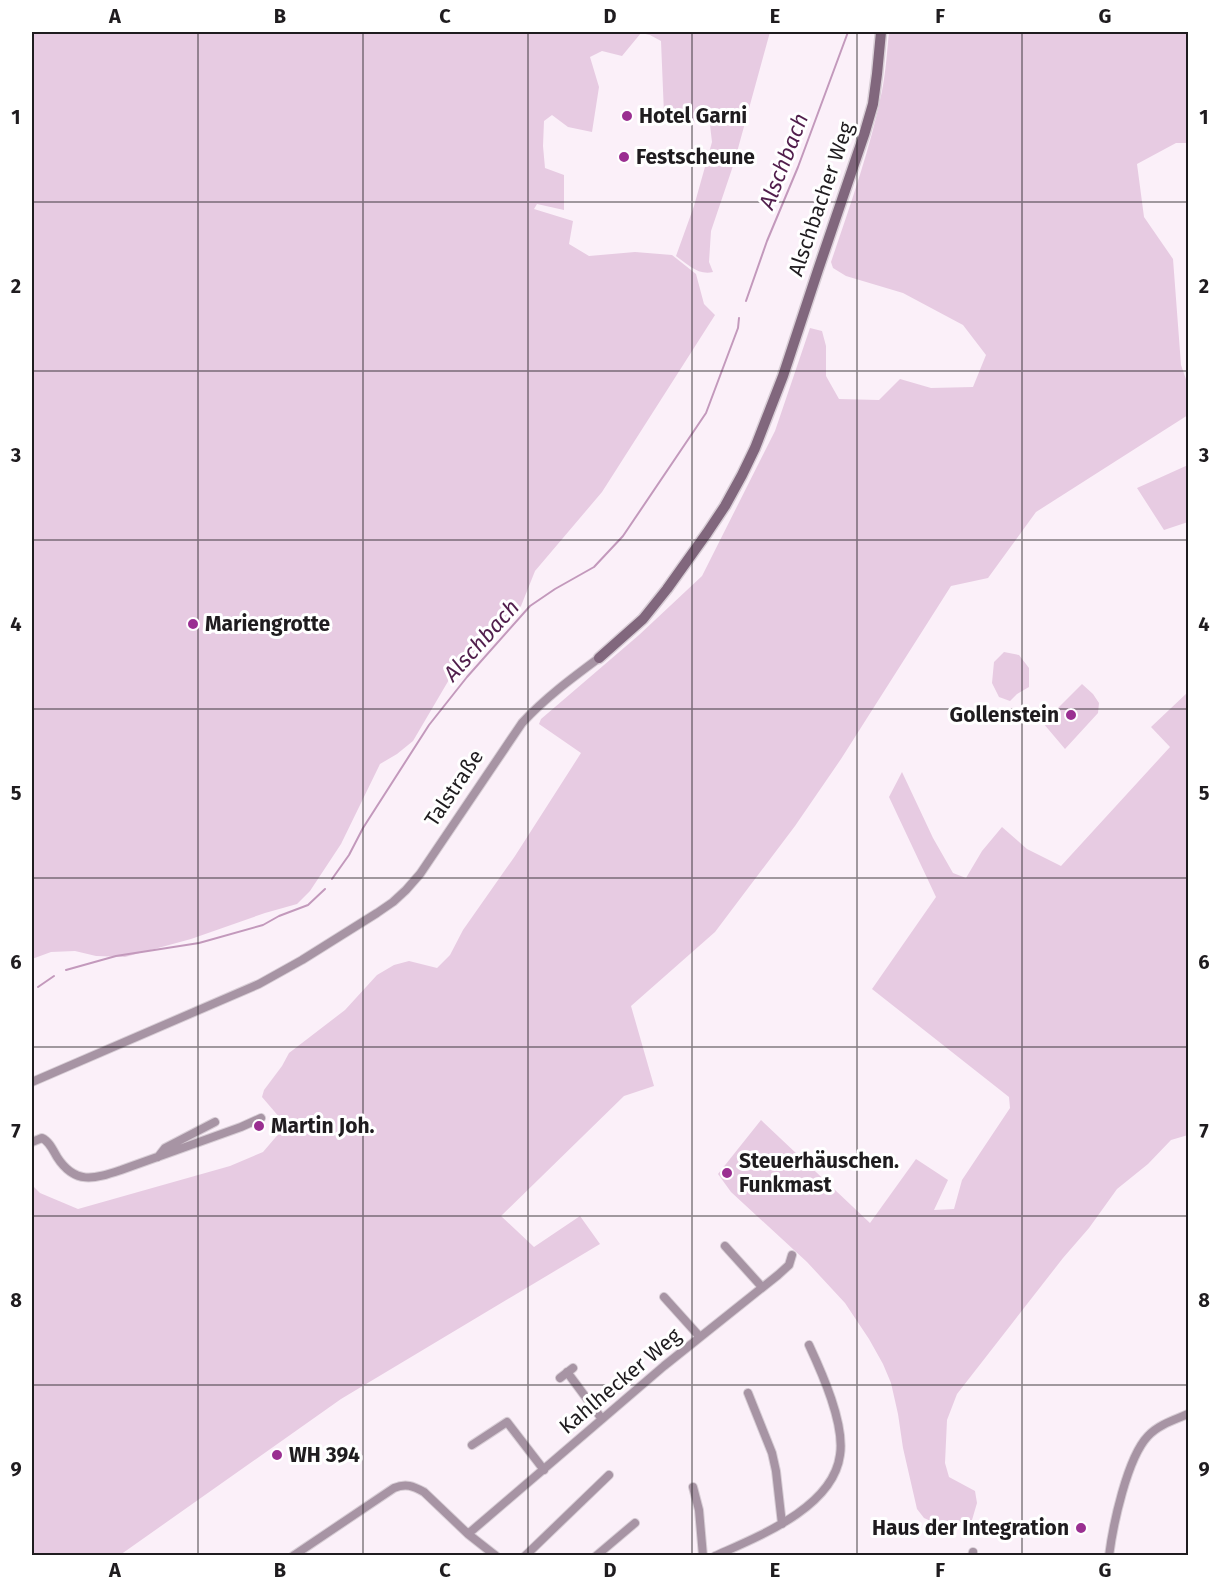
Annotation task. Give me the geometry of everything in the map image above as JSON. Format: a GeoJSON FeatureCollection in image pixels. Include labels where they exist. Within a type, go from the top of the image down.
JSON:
{"type":"FeatureCollection","features":[{"type":"Feature","properties":{"kind":"street","name":"Alschbacher Weg"},"geometry":{"type":"LineString","coordinates":[[783,376],[873,104],[881,32]]}},
{"type":"Feature","properties":{"kind":"street","name":"Talstraße"},"geometry":{"type":"LineString","coordinates":[[32,1082],[259,984],[362,923],[393,902],[406,890],[522,723],[538,706],[599,658],[648,613],[707,533],[742,475],[763,430],[783,376]]}},
{"type":"Feature","properties":{"kind":"street"},"geometry":{"type":"LineString","coordinates":[[32,1142],[42,1138],[46,1140],[70,1172],[89,1179],[102,1177],[261,1118]]}},
{"type":"Feature","properties":{"kind":"street"},"geometry":{"type":"LineString","coordinates":[[158,1157],[165,1148],[215,1122]]}},
{"type":"Feature","properties":{"kind":"street"},"geometry":{"type":"LineString","coordinates":[[725,1246],[762,1287]]}},
{"type":"Feature","properties":{"kind":"street","name":"Kahlhecker Weg"},"geometry":{"type":"LineString","coordinates":[[468,1534],[602,1419],[789,1265],[792,1255]]}},
{"type":"Feature","properties":{"kind":"street"},"geometry":{"type":"LineString","coordinates":[[664,1296],[700,1337]]}},
{"type":"Feature","properties":{"kind":"street"},"geometry":{"type":"LineString","coordinates":[[715,1556],[782,1524],[812,1502],[833,1478],[840,1456],[841,1436],[826,1387],[809,1345]]}},
{"type":"Feature","properties":{"kind":"street"},"geometry":{"type":"LineString","coordinates":[[560,1378],[570,1370],[602,1419]]}},
{"type":"Feature","properties":{"kind":"street"},"geometry":{"type":"LineString","coordinates":[[748,1393],[772,1454],[782,1524]]}},
{"type":"Feature","properties":{"kind":"street"},"geometry":{"type":"LineString","coordinates":[[1109,1556],[1127,1478],[1139,1448],[1146,1437],[1156,1429],[1188,1414]]}},
{"type":"Feature","properties":{"kind":"street"},"geometry":{"type":"LineString","coordinates":[[472,1445],[507,1422],[544,1470]]}},
{"type":"Feature","properties":{"kind":"street"},"geometry":{"type":"LineString","coordinates":[[525,1556],[609,1475]]}},
{"type":"Feature","properties":{"kind":"street"},"geometry":{"type":"LineString","coordinates":[[293,1556],[401,1485],[412,1486],[424,1492],[468,1534],[496,1556]]}},
{"type":"Feature","properties":{"kind":"street"},"geometry":{"type":"LineString","coordinates":[[693,1487],[699,1510],[703,1556]]}},
{"type":"Feature","properties":{"kind":"street"},"geometry":{"type":"LineString","coordinates":[[596,1556],[635,1523]]}},
{"type":"Feature","properties":{"kind":"shaded area"},"geometry":{"type":"Polygon","coordinates":[[[32,32],[770,32],[734,163],[711,231],[709,262],[713,272],[698,271],[676,256],[694,206],[712,142],[710,125],[664,114],[661,41],[641,33],[622,56],[602,51],[590,57],[599,87],[592,132],[568,127],[552,115],[544,121],[545,168],[564,175],[564,210],[537,204],[534,209],[573,221],[569,244],[589,256],[635,252],[672,255],[696,274],[704,304],[715,315],[602,492],[535,571],[521,606],[450,678],[413,741],[380,764],[341,844],[310,891],[297,904],[191,939],[125,957],[96,956],[75,951],[51,952],[32,959],[32,32]]]}},
{"type":"Feature","properties":{"kind":"shaded area"},"geometry":{"type":"Polygon","coordinates":[[[889,32],[1188,32],[1188,143],[1176,143],[1137,164],[1144,217],[1173,259],[1181,365],[1188,385],[1188,415],[1036,512],[988,578],[951,586],[841,759],[795,826],[715,932],[631,1006],[654,1086],[624,1096],[501,1216],[534,1247],[580,1216],[600,1244],[341,1399],[120,1555],[32,1555],[32,1185],[40,1193],[78,1209],[230,1166],[263,1152],[281,1131],[280,1118],[262,1097],[264,1090],[289,1053],[345,1010],[377,975],[394,965],[409,961],[437,968],[450,955],[463,930],[515,856],[581,753],[539,724],[541,719],[639,635],[702,576],[775,431],[810,328],[822,331],[826,346],[826,376],[839,399],[879,400],[900,379],[931,388],[973,387],[986,355],[963,325],[903,293],[846,276],[833,268],[831,262],[872,135],[882,91],[889,32]]]}},
{"type":"Feature","properties":{"kind":"shaded area"},"geometry":{"type":"Polygon","coordinates":[[[1188,465],[1188,522],[1164,530],[1137,488],[1188,465]]]}},
{"type":"Feature","properties":{"kind":"shaded area"},"geometry":{"type":"Polygon","coordinates":[[[1004,652],[1019,655],[1029,668],[1029,687],[1010,701],[999,697],[992,683],[994,662],[1004,652]]]}},
{"type":"Feature","properties":{"kind":"shaded area"},"geometry":{"type":"Polygon","coordinates":[[[1082,684],[1099,703],[1098,713],[1065,749],[1043,723],[1082,684]]]}},
{"type":"Feature","properties":{"kind":"shaded area"},"geometry":{"type":"Polygon","coordinates":[[[1188,692],[1188,1135],[1171,1140],[1148,1164],[1117,1189],[1089,1228],[957,1394],[947,1420],[945,1463],[949,1477],[975,1491],[977,1503],[972,1520],[954,1524],[933,1522],[924,1518],[917,1509],[891,1383],[869,1339],[845,1303],[807,1262],[731,1192],[718,1174],[761,1120],[870,1223],[916,1159],[948,1180],[934,1210],[954,1209],[962,1180],[1010,1108],[1009,1097],[872,989],[936,897],[889,797],[902,772],[933,838],[953,873],[966,878],[982,851],[1002,827],[1027,849],[1061,866],[1170,747],[1151,727],[1188,692]]]}},
{"type":"Feature","properties":{"kind":"waterway","name":"Alschbach"},"geometry":{"type":"LineString","coordinates":[[746,301],[848,32]]}},
{"type":"Feature","properties":{"kind":"waterway","name":"Alschbach"},"geometry":{"type":"LineString","coordinates":[[332,879],[429,725],[467,677],[530,606],[594,567],[623,536],[706,413],[738,328],[739,318]]}},
{"type":"Feature","properties":{"kind":"waterway","name":"Alschbach"},"geometry":{"type":"LineString","coordinates":[[66,970],[116,956],[199,943],[263,925],[308,905],[325,889]]}},
{"type":"Feature","properties":{"kind":"waterway","name":"Alschbach"},"geometry":{"type":"LineString","coordinates":[[38,987],[54,976]]}},
{"type":"Feature","properties":{"kind":"place","name":"Hotel Garni"},"geometry":{"type":"Point","coordinates":[627,116]}},
{"type":"Feature","properties":{"kind":"place","name":"Festscheune"},"geometry":{"type":"Point","coordinates":[624,157]}},
{"type":"Feature","properties":{"kind":"place","name":"Mariengrotte"},"geometry":{"type":"Point","coordinates":[193,624]}},
{"type":"Feature","properties":{"kind":"place","name":"Gollenstein"},"geometry":{"type":"Point","coordinates":[1071,715]}},
{"type":"Feature","properties":{"kind":"place","name":"Martin Joh."},"geometry":{"type":"Point","coordinates":[259,1126]}},
{"type":"Feature","properties":{"kind":"place","name":"Steuerhäuschen. Funkmast"},"geometry":{"type":"Point","coordinates":[727,1173]}},
{"type":"Feature","properties":{"kind":"place","name":"WH 394"},"geometry":{"type":"Point","coordinates":[277,1455]}},
{"type":"Feature","properties":{"kind":"place","name":"Haus der Integration"},"geometry":{"type":"Point","coordinates":[1081,1528]}}]}
